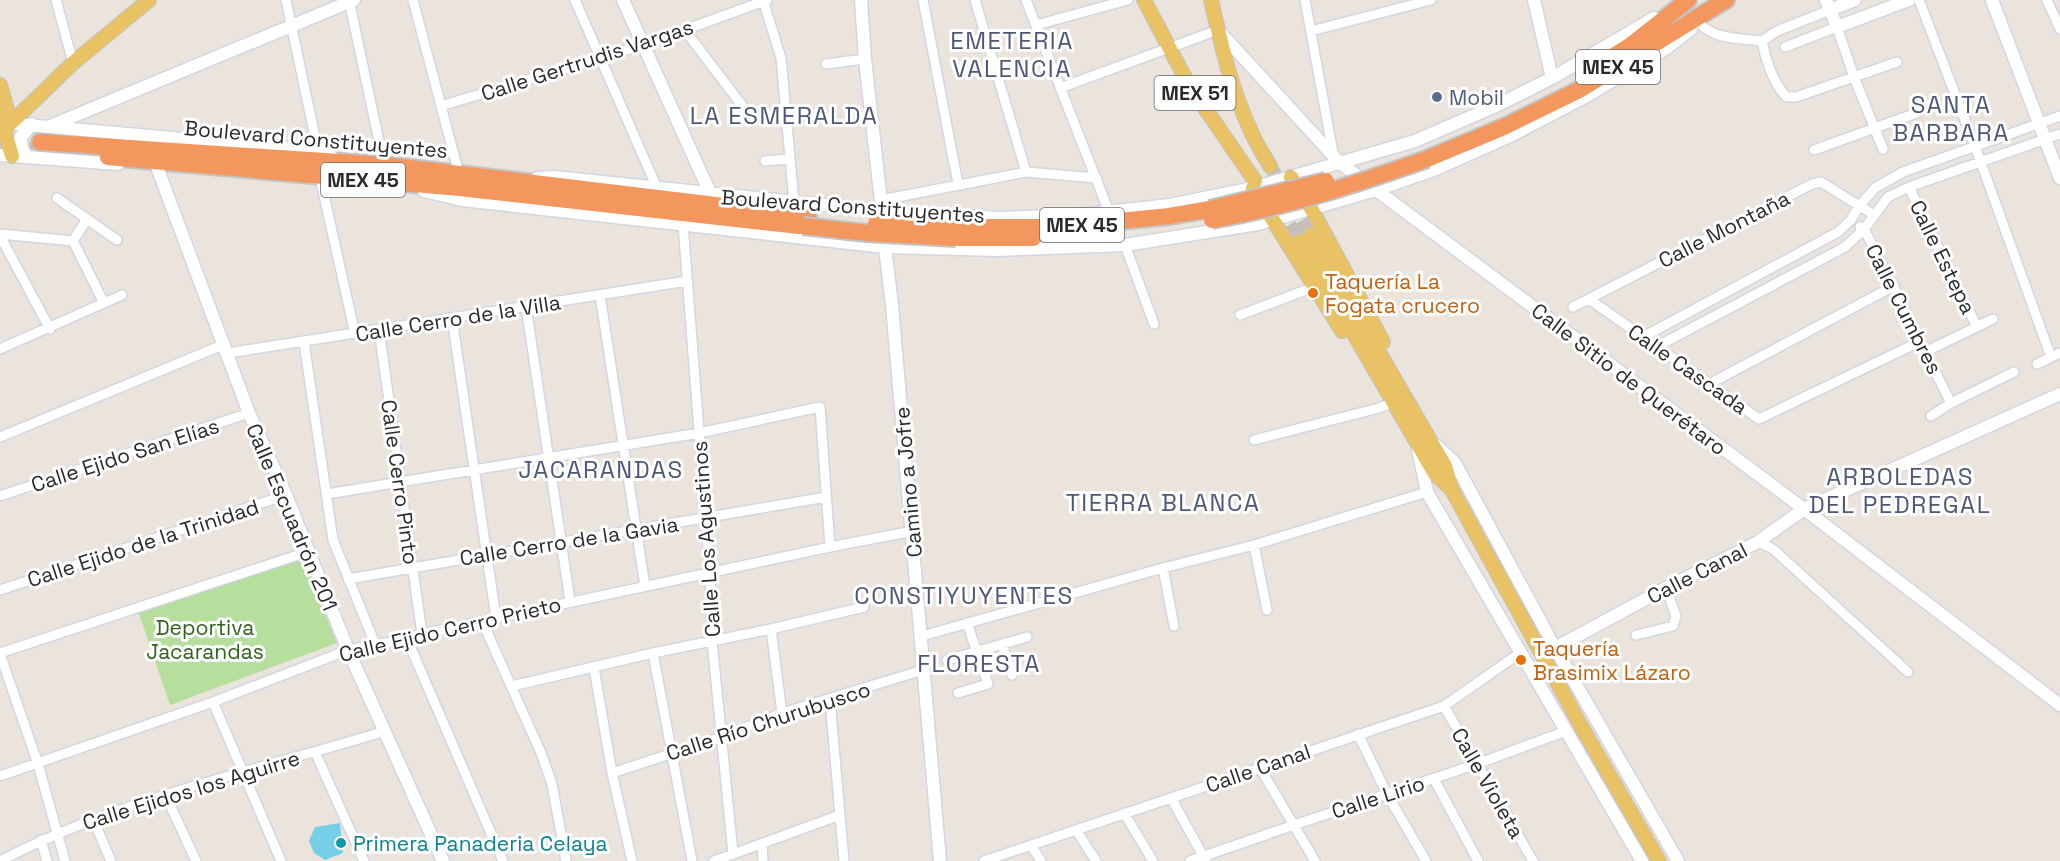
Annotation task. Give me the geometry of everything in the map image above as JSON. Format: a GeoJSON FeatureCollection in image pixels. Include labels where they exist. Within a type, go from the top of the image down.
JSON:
{"type":"FeatureCollection","features":[{"type":"Feature","properties":{"kind":"highway","name":"Boulevard Constituyentes"},"geometry":{"type":"LineString","coordinates":[[338,168],[388,183],[460,188],[911,237],[998,239],[1112,234],[1169,227],[1244,214],[1304,200],[1427,159],[1504,121],[1577,79],[1630,45],[1686,0]]}},
{"type":"Feature","properties":{"kind":"highway","name":"Boulevard Constituyentes"},"geometry":{"type":"LineString","coordinates":[[1504,121],[1581,89],[1698,21],[1724,1]]}},
{"type":"Feature","properties":{"kind":"highway","name":"Boulevard Constituyentes"},"geometry":{"type":"LineString","coordinates":[[35,150],[338,168],[384,165],[507,181],[687,214]]}},
{"type":"Feature","properties":{"kind":"main road"},"geometry":{"type":"LineString","coordinates":[[2,124],[136,5],[149,0]]}},
{"type":"Feature","properties":{"kind":"main road","name":"MEX 51"},"geometry":{"type":"LineString","coordinates":[[1144,0],[1189,85],[1254,184]]}},
{"type":"Feature","properties":{"kind":"main road","name":"MEX 51"},"geometry":{"type":"LineString","coordinates":[[1211,0],[1239,101],[1250,130],[1270,166]]}},
{"type":"Feature","properties":{"kind":"main road"},"geometry":{"type":"LineString","coordinates":[[0,85],[6,156]]}},
{"type":"Feature","properties":{"kind":"main road"},"geometry":{"type":"LineString","coordinates":[[1291,177],[1312,210],[1401,376],[1411,410]]}},
{"type":"Feature","properties":{"kind":"main road"},"geometry":{"type":"LineString","coordinates":[[1254,184],[1272,221],[1364,366],[1383,383]]}},
{"type":"Feature","properties":{"kind":"main road"},"geometry":{"type":"LineString","coordinates":[[1452,490],[1434,474],[1306,238],[1445,466],[1452,490],[1581,726],[1659,861]]}},
{"type":"Feature","properties":{"kind":"street"},"geometry":{"type":"LineString","coordinates":[[56,0],[73,63]]}},
{"type":"Feature","properties":{"kind":"street"},"geometry":{"type":"LineString","coordinates":[[286,0],[318,151]]}},
{"type":"Feature","properties":{"kind":"street"},"geometry":{"type":"LineString","coordinates":[[413,0],[459,174]]}},
{"type":"Feature","properties":{"kind":"street"},"geometry":{"type":"LineString","coordinates":[[575,0],[657,188]]}},
{"type":"Feature","properties":{"kind":"street"},"geometry":{"type":"LineString","coordinates":[[622,0],[710,193]]}},
{"type":"Feature","properties":{"kind":"street"},"geometry":{"type":"LineString","coordinates":[[765,0],[781,58],[794,202]]}},
{"type":"Feature","properties":{"kind":"street","name":"Calle Gertrudis Vargas"},"geometry":{"type":"LineString","coordinates":[[441,106],[643,45],[765,0]]}},
{"type":"Feature","properties":{"kind":"street","name":"Camino a Jofre"},"geometry":{"type":"LineString","coordinates":[[861,0],[913,531],[940,861]]}},
{"type":"Feature","properties":{"kind":"street"},"geometry":{"type":"LineString","coordinates":[[923,0],[958,184]]}},
{"type":"Feature","properties":{"kind":"street"},"geometry":{"type":"LineString","coordinates":[[975,0],[1026,171]]}},
{"type":"Feature","properties":{"kind":"street"},"geometry":{"type":"LineString","coordinates":[[1026,0],[1109,212]]}},
{"type":"Feature","properties":{"kind":"street"},"geometry":{"type":"LineString","coordinates":[[1036,25],[1128,0]]}},
{"type":"Feature","properties":{"kind":"street"},"geometry":{"type":"LineString","coordinates":[[1305,0],[1337,158]]}},
{"type":"Feature","properties":{"kind":"street"},"geometry":{"type":"LineString","coordinates":[[1311,32],[1431,0]]}},
{"type":"Feature","properties":{"kind":"street"},"geometry":{"type":"LineString","coordinates":[[1534,0],[1551,78]]}},
{"type":"Feature","properties":{"kind":"street"},"geometry":{"type":"LineString","coordinates":[[507,181],[554,177],[824,206],[882,206],[998,218],[1109,212],[1170,205],[1291,177],[1337,158],[1415,141],[1498,105],[1551,78],[1686,0]]}},
{"type":"Feature","properties":{"kind":"street"},"geometry":{"type":"LineString","coordinates":[[687,214],[817,240],[885,247],[998,250],[1125,245],[1272,221],[1377,190],[1436,169],[1500,141],[1586,97],[1668,47],[1698,21],[1708,31],[1721,36],[1762,41],[1828,5],[1855,0]]}},
{"type":"Feature","properties":{"kind":"street"},"geometry":{"type":"LineString","coordinates":[[1785,47],[1909,0]]}},
{"type":"Feature","properties":{"kind":"street"},"geometry":{"type":"LineString","coordinates":[[1919,0],[2056,355],[2037,364]]}},
{"type":"Feature","properties":{"kind":"street"},"geometry":{"type":"LineString","coordinates":[[1992,0],[2060,178]]}},
{"type":"Feature","properties":{"kind":"street"},"geometry":{"type":"LineString","coordinates":[[2047,0],[2060,29]]}},
{"type":"Feature","properties":{"kind":"street"},"geometry":{"type":"LineString","coordinates":[[71,124],[290,25],[351,1],[384,165]]}},
{"type":"Feature","properties":{"kind":"street"},"geometry":{"type":"LineString","coordinates":[[1828,5],[1882,149]]}},
{"type":"Feature","properties":{"kind":"street"},"geometry":{"type":"LineString","coordinates":[[684,29],[753,120],[786,117]]}},
{"type":"Feature","properties":{"kind":"street"},"geometry":{"type":"LineString","coordinates":[[1060,88],[1218,30]]}},
{"type":"Feature","properties":{"kind":"street","name":"Calle Sitio de Querétaro"},"geometry":{"type":"LineString","coordinates":[[1218,30],[1337,158],[1804,509],[2060,705]]}},
{"type":"Feature","properties":{"kind":"street"},"geometry":{"type":"LineString","coordinates":[[1762,41],[1779,90],[1787,97],[1796,97],[1897,62]]}},
{"type":"Feature","properties":{"kind":"street"},"geometry":{"type":"LineString","coordinates":[[826,64],[865,59]]}},
{"type":"Feature","properties":{"kind":"street"},"geometry":{"type":"LineString","coordinates":[[1814,150],[1919,112]]}},
{"type":"Feature","properties":{"kind":"street"},"geometry":{"type":"LineString","coordinates":[[1643,337],[1823,242],[1851,220],[1859,206],[1875,188],[1903,172],[2060,116]]}},
{"type":"Feature","properties":{"kind":"street"},"geometry":{"type":"LineString","coordinates":[[2,124],[32,124],[50,126],[71,124],[318,151],[338,168],[321,182],[157,167],[23,150],[20,138],[32,124]]}},
{"type":"Feature","properties":{"kind":"street"},"geometry":{"type":"LineString","coordinates":[[1656,347],[1845,247],[1864,229],[1888,197],[1909,187],[2060,134]]}},
{"type":"Feature","properties":{"kind":"street"},"geometry":{"type":"LineString","coordinates":[[6,156],[35,150]]}},
{"type":"Feature","properties":{"kind":"street"},"geometry":{"type":"LineString","coordinates":[[765,161],[790,159]]}},
{"type":"Feature","properties":{"kind":"street","name":"Calle Escuadrón 201"},"geometry":{"type":"LineString","coordinates":[[157,167],[249,413],[286,495],[348,650],[443,861]]}},
{"type":"Feature","properties":{"kind":"street"},"geometry":{"type":"LineString","coordinates":[[882,206],[958,184],[1026,171],[1097,178]]}},
{"type":"Feature","properties":{"kind":"street"},"geometry":{"type":"LineString","coordinates":[[321,182],[355,334]]}},
{"type":"Feature","properties":{"kind":"street","name":"Calle Montaña"},"geometry":{"type":"LineString","coordinates":[[1573,307],[1812,184],[1821,182],[1874,215]]}},
{"type":"Feature","properties":{"kind":"street","name":"Calle Estepa"},"geometry":{"type":"LineString","coordinates":[[1909,187],[1977,327]]}},
{"type":"Feature","properties":{"kind":"street"},"geometry":{"type":"LineString","coordinates":[[57,198],[117,240]]}},
{"type":"Feature","properties":{"kind":"street"},"geometry":{"type":"LineString","coordinates":[[817,240],[827,225],[824,206]]}},
{"type":"Feature","properties":{"kind":"street","name":"Calle Los Agustinos"},"geometry":{"type":"LineString","coordinates":[[687,214],[687,281],[710,573],[712,641],[733,854]]}},
{"type":"Feature","properties":{"kind":"street"},"geometry":{"type":"LineString","coordinates":[[73,241],[87,219]]}},
{"type":"Feature","properties":{"kind":"street","name":"Calle Cumbres"},"geometry":{"type":"LineString","coordinates":[[1851,220],[1864,229],[1951,403]]}},
{"type":"Feature","properties":{"kind":"street"},"geometry":{"type":"LineString","coordinates":[[0,235],[73,241]]}},
{"type":"Feature","properties":{"kind":"street"},"geometry":{"type":"LineString","coordinates":[[0,235],[50,329]]}},
{"type":"Feature","properties":{"kind":"street"},"geometry":{"type":"LineString","coordinates":[[73,241],[104,303]]}},
{"type":"Feature","properties":{"kind":"street"},"geometry":{"type":"LineString","coordinates":[[1125,245],[1154,324]]}},
{"type":"Feature","properties":{"kind":"street","name":"Calle Cerro de la Villa"},"geometry":{"type":"LineString","coordinates":[[0,437],[226,348],[304,342],[687,281]]}},
{"type":"Feature","properties":{"kind":"street"},"geometry":{"type":"LineString","coordinates":[[1708,384],[1894,286]]}},
{"type":"Feature","properties":{"kind":"street"},"geometry":{"type":"LineString","coordinates":[[1240,315],[1314,287]]}},
{"type":"Feature","properties":{"kind":"street"},"geometry":{"type":"LineString","coordinates":[[0,350],[122,295]]}},
{"type":"Feature","properties":{"kind":"street"},"geometry":{"type":"LineString","coordinates":[[600,295],[645,586]]}},
{"type":"Feature","properties":{"kind":"street","name":"Calle Cascada"},"geometry":{"type":"LineString","coordinates":[[1589,298],[1759,419],[1919,342]]}},
{"type":"Feature","properties":{"kind":"street"},"geometry":{"type":"LineString","coordinates":[[526,306],[570,601]]}},
{"type":"Feature","properties":{"kind":"street"},"geometry":{"type":"LineString","coordinates":[[452,318],[496,618]]}},
{"type":"Feature","properties":{"kind":"street"},"geometry":{"type":"LineString","coordinates":[[1924,352],[1993,319]]}},
{"type":"Feature","properties":{"kind":"street","name":"Calle Cerro Pinto"},"geometry":{"type":"LineString","coordinates":[[379,330],[422,634]]}},
{"type":"Feature","properties":{"kind":"street"},"geometry":{"type":"LineString","coordinates":[[304,342],[333,540],[375,644]]}},
{"type":"Feature","properties":{"kind":"street"},"geometry":{"type":"LineString","coordinates":[[1931,416],[1951,403],[2014,372]]}},
{"type":"Feature","properties":{"kind":"street","name":"Calle Canal"},"geometry":{"type":"LineString","coordinates":[[1555,648],[1666,588],[1758,542],[1804,509],[2060,394]]}},
{"type":"Feature","properties":{"kind":"street"},"geometry":{"type":"LineString","coordinates":[[1254,440],[1379,408],[1394,402]]}},
{"type":"Feature","properties":{"kind":"street"},"geometry":{"type":"LineString","coordinates":[[327,494],[699,433],[820,406],[830,547]]}},
{"type":"Feature","properties":{"kind":"street","name":"Calle Ejido San Elías"},"geometry":{"type":"LineString","coordinates":[[0,496],[249,413]]}},
{"type":"Feature","properties":{"kind":"street"},"geometry":{"type":"LineString","coordinates":[[1416,439],[1427,492],[1566,731],[1636,860]]}},
{"type":"Feature","properties":{"kind":"street"},"geometry":{"type":"LineString","coordinates":[[1430,440],[1455,463],[1555,648],[1678,861]]}},
{"type":"Feature","properties":{"kind":"street"},"geometry":{"type":"LineString","coordinates":[[922,636],[1254,544],[1427,492]]}},
{"type":"Feature","properties":{"kind":"street","name":"Calle Ejido de la Trinidad"},"geometry":{"type":"LineString","coordinates":[[0,590],[286,495]]}},
{"type":"Feature","properties":{"kind":"street","name":"Calle Cerro de la Gavia"},"geometry":{"type":"LineString","coordinates":[[348,579],[826,497]]}},
{"type":"Feature","properties":{"kind":"street","name":"Calle Ejido Cerro Prieto"},"geometry":{"type":"LineString","coordinates":[[0,776],[213,702],[348,650],[407,639],[570,601],[913,531]]}},
{"type":"Feature","properties":{"kind":"street"},"geometry":{"type":"LineString","coordinates":[[1758,542],[1773,549],[1908,672]]}},
{"type":"Feature","properties":{"kind":"street"},"geometry":{"type":"LineString","coordinates":[[1254,544],[1267,610]]}},
{"type":"Feature","properties":{"kind":"street"},"geometry":{"type":"LineString","coordinates":[[65,861],[38,764],[0,653],[307,552]]}},
{"type":"Feature","properties":{"kind":"street"},"geometry":{"type":"LineString","coordinates":[[1163,568],[1174,626]]}},
{"type":"Feature","properties":{"kind":"street"},"geometry":{"type":"LineString","coordinates":[[1636,635],[1673,626],[1676,616],[1666,588]]}},
{"type":"Feature","properties":{"kind":"street"},"geometry":{"type":"LineString","coordinates":[[512,686],[864,608]]}},
{"type":"Feature","properties":{"kind":"street"},"geometry":{"type":"LineString","coordinates":[[482,621],[541,753],[552,784],[566,861]]}},
{"type":"Feature","properties":{"kind":"street"},"geometry":{"type":"LineString","coordinates":[[958,693],[988,684],[967,623]]}},
{"type":"Feature","properties":{"kind":"street"},"geometry":{"type":"LineString","coordinates":[[771,629],[782,713]]}},
{"type":"Feature","properties":{"kind":"street"},"geometry":{"type":"LineString","coordinates":[[947,660],[1027,637]]}},
{"type":"Feature","properties":{"kind":"street"},"geometry":{"type":"LineString","coordinates":[[407,639],[503,861]]}},
{"type":"Feature","properties":{"kind":"street"},"geometry":{"type":"LineString","coordinates":[[1002,644],[1012,675]]}},
{"type":"Feature","properties":{"kind":"street"},"geometry":{"type":"LineString","coordinates":[[653,653],[692,861]]}},
{"type":"Feature","properties":{"kind":"street","name":"Calle Canal"},"geometry":{"type":"LineString","coordinates":[[985,861],[1444,706],[1520,653]]}},
{"type":"Feature","properties":{"kind":"street"},"geometry":{"type":"LineString","coordinates":[[594,668],[612,773],[632,861]]}},
{"type":"Feature","properties":{"kind":"street","name":"Calle Río Churubusco"},"geometry":{"type":"LineString","coordinates":[[612,773],[722,737],[782,713],[923,670]]}},
{"type":"Feature","properties":{"kind":"street"},"geometry":{"type":"LineString","coordinates":[[830,700],[844,861]]}},
{"type":"Feature","properties":{"kind":"street"},"geometry":{"type":"LineString","coordinates":[[213,702],[281,861]]}},
{"type":"Feature","properties":{"kind":"street","name":"Calle Violeta"},"geometry":{"type":"LineString","coordinates":[[1444,706],[1533,861]]}},
{"type":"Feature","properties":{"kind":"street","name":"Calle Ejidos los Aguirre"},"geometry":{"type":"LineString","coordinates":[[0,861],[56,833],[165,794],[385,731]]}},
{"type":"Feature","properties":{"kind":"street","name":"Calle Lirio"},"geometry":{"type":"LineString","coordinates":[[1190,861],[1204,859],[1294,825],[1478,765],[1566,731]]}},
{"type":"Feature","properties":{"kind":"street"},"geometry":{"type":"LineString","coordinates":[[1358,734],[1387,794],[1426,861]]}},
{"type":"Feature","properties":{"kind":"street"},"geometry":{"type":"LineString","coordinates":[[315,752],[364,861]]}},
{"type":"Feature","properties":{"kind":"street"},"geometry":{"type":"LineString","coordinates":[[1260,768],[1315,861]]}},
{"type":"Feature","properties":{"kind":"street"},"geometry":{"type":"LineString","coordinates":[[1434,779],[1478,861]]}},
{"type":"Feature","properties":{"kind":"street"},"geometry":{"type":"LineString","coordinates":[[165,794],[196,861]]}},
{"type":"Feature","properties":{"kind":"street"},"geometry":{"type":"LineString","coordinates":[[1171,798],[1204,859]]}},
{"type":"Feature","properties":{"kind":"street"},"geometry":{"type":"LineString","coordinates":[[1124,813],[1153,861]]}},
{"type":"Feature","properties":{"kind":"street"},"geometry":{"type":"LineString","coordinates":[[714,861],[840,815]]}},
{"type":"Feature","properties":{"kind":"street"},"geometry":{"type":"LineString","coordinates":[[93,819],[111,861]]}},
{"type":"Feature","properties":{"kind":"street"},"geometry":{"type":"LineString","coordinates":[[1076,830],[1096,861]]}},
{"type":"Feature","properties":{"kind":"street"},"geometry":{"type":"LineString","coordinates":[[41,840],[47,861]]}},
{"type":"Feature","properties":{"kind":"street"},"geometry":{"type":"LineString","coordinates":[[762,844],[763,861]]}},
{"type":"Feature","properties":{"kind":"street"},"geometry":{"type":"LineString","coordinates":[[1031,845],[1041,861]]}},
{"type":"Feature","properties":{"kind":"green space","name":"Deportiva Jacarandas"},"geometry":{"type":"Polygon","coordinates":[[[302,558],[337,643],[170,705],[137,608],[257,569],[302,558]]]}},
{"type":"Feature","properties":{"kind":"water"},"geometry":{"type":"Polygon","coordinates":[[[340,823],[343,853],[325,860],[314,853],[309,841],[315,827],[340,823]]]}},
{"type":"Feature","properties":{"kind":"tunnel"},"geometry":{"type":"LineString","coordinates":[[0,148],[39,151]]}},
{"type":"Feature","properties":{"kind":"tunnel"},"geometry":{"type":"LineString","coordinates":[[1270,166],[1311,235]]}},
{"type":"Feature","properties":{"kind":"tunnel"},"geometry":{"type":"LineString","coordinates":[[1278,207],[1300,241]]}},
{"type":"Feature","properties":{"kind":"place","name":"Mobil"},"geometry":{"type":"Point","coordinates":[1437,97]}},
{"type":"Feature","properties":{"kind":"place","name":"Taquería La Fogata crucero"},"geometry":{"type":"Point","coordinates":[1313,293]}},
{"type":"Feature","properties":{"kind":"place","name":"Taquería Brasimix Lázaro"},"geometry":{"type":"Point","coordinates":[1521,660]}},
{"type":"Feature","properties":{"kind":"place","name":"Primera Panaderia Celaya"},"geometry":{"type":"Point","coordinates":[341,843]}},
{"type":"Feature","properties":{"kind":"district","name":"EMETERIA VALENCIA"},"geometry":{"type":"Point","coordinates":[1012,54]}},
{"type":"Feature","properties":{"kind":"district","name":"LA ESMERALDA"},"geometry":{"type":"Point","coordinates":[784,115]}},
{"type":"Feature","properties":{"kind":"district","name":"SANTA BARBARA"},"geometry":{"type":"Point","coordinates":[1951,118]}},
{"type":"Feature","properties":{"kind":"district","name":"JACARANDAS"},"geometry":{"type":"Point","coordinates":[601,469]}},
{"type":"Feature","properties":{"kind":"district","name":"ARBOLEDAS DEL PEDREGAL"},"geometry":{"type":"Point","coordinates":[1900,490]}},
{"type":"Feature","properties":{"kind":"district","name":"TIERRA BLANCA"},"geometry":{"type":"Point","coordinates":[1163,502]}},
{"type":"Feature","properties":{"kind":"district","name":"CONSTIYUYENTES"},"geometry":{"type":"Point","coordinates":[964,595]}},
{"type":"Feature","properties":{"kind":"district","name":"FLORESTA"},"geometry":{"type":"Point","coordinates":[979,663]}}]}
